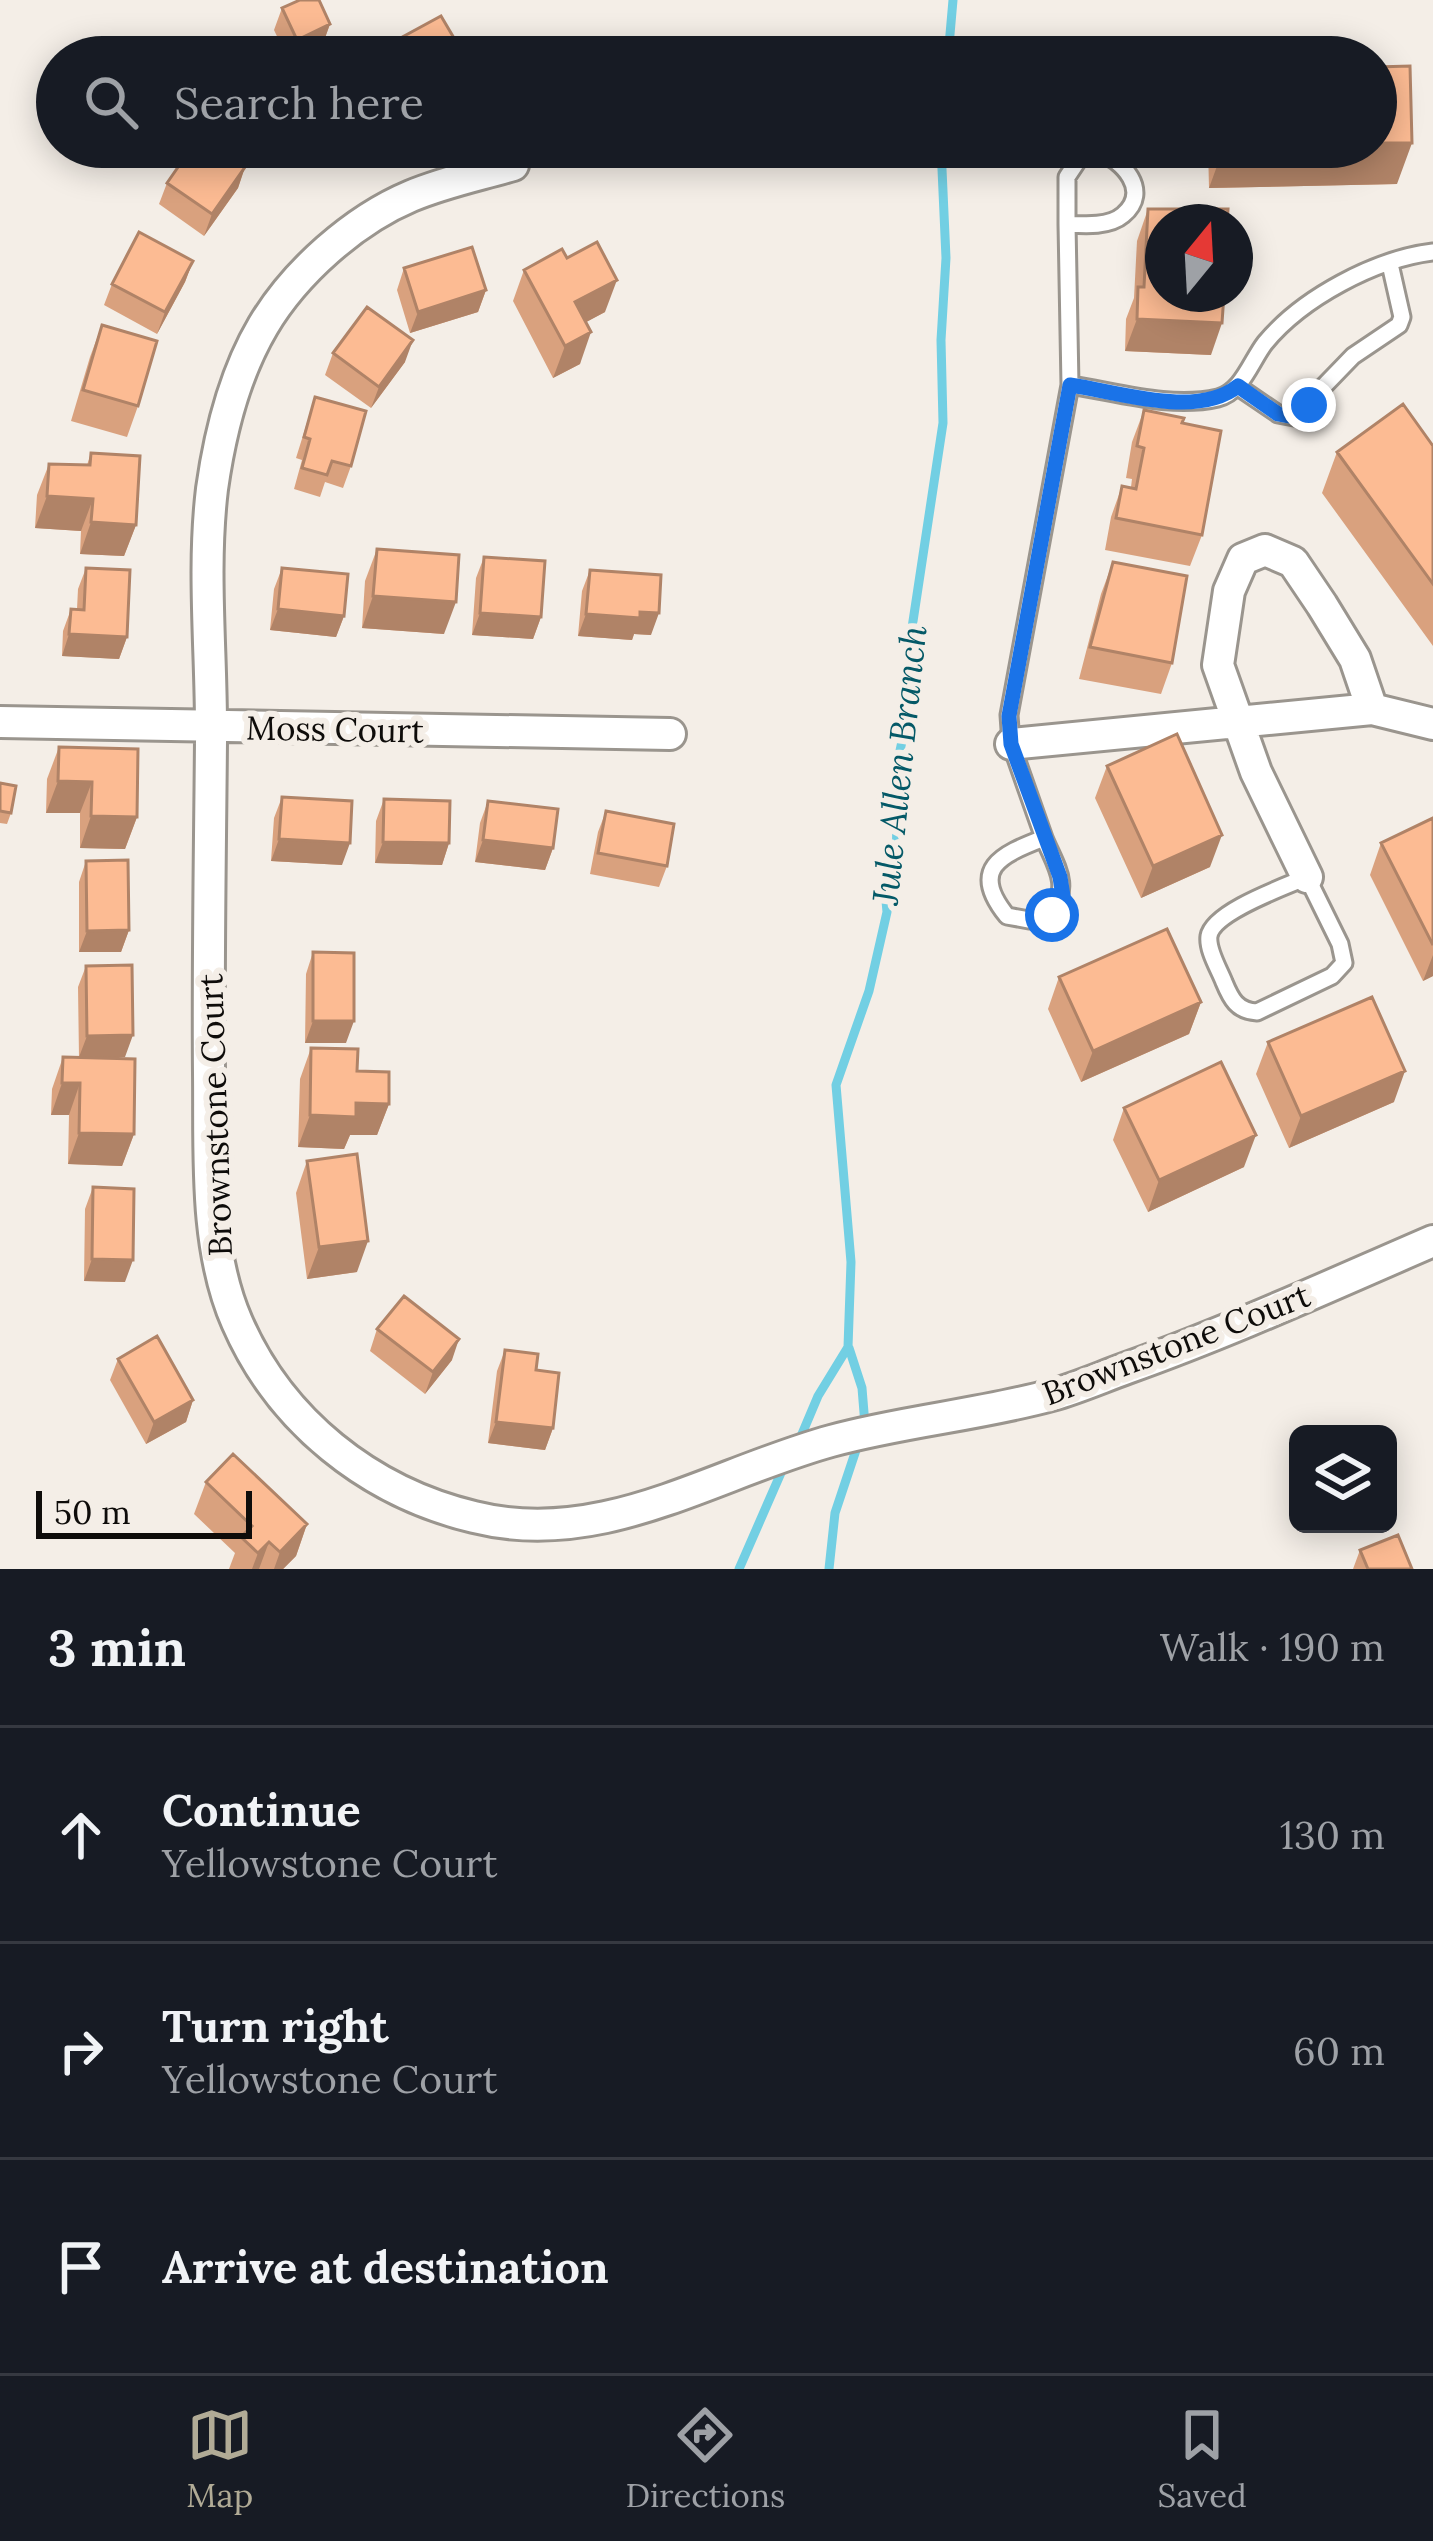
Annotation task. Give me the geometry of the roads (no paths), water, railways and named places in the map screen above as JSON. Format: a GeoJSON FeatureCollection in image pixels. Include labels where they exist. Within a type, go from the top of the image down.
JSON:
{"type":"FeatureCollection","features":[{"type":"Feature","properties":{"kind":"street","name":"Brownstone Court"},"geometry":{"type":"LineString","coordinates":[[503,168],[406,198],[366,222],[295,284],[245,359],[229,404],[212,496],[210,1136],[221,1273],[235,1318],[282,1399],[313,1432],[390,1487],[477,1519],[524,1526],[569,1525],[659,1504],[826,1442],[918,1419],[1052,1395],[1193,1344],[1433,1241]]}},
{"type":"Feature","properties":{"kind":"street"},"geometry":{"type":"LineString","coordinates":[[1307,877],[1256,772],[1218,665],[1229,591],[1243,560],[1265,550],[1293,562],[1355,659],[1372,709]]}},
{"type":"Feature","properties":{"kind":"street"},"geometry":{"type":"LineString","coordinates":[[1011,744],[1372,709],[1433,724]]}},
{"type":"Feature","properties":{"kind":"street","name":"Moss Court"},"geometry":{"type":"LineString","coordinates":[[0,722],[670,734]]}},
{"type":"Feature","properties":{"kind":"lane"},"geometry":{"type":"LineString","coordinates":[[1043,838],[995,862],[989,880],[992,898],[1007,916],[1029,920],[1052,915],[1063,896],[1011,744],[1009,716],[1070,385],[1066,224],[1067,177],[1073,168]]}},
{"type":"Feature","properties":{"kind":"lane"},"geometry":{"type":"LineString","coordinates":[[1066,224],[1104,224],[1124,215],[1135,196],[1126,168]]}},
{"type":"Feature","properties":{"kind":"lane"},"geometry":{"type":"LineString","coordinates":[[1070,385],[1181,401],[1223,398],[1238,386],[1266,342],[1307,303],[1351,278],[1433,251]]}},
{"type":"Feature","properties":{"kind":"lane"},"geometry":{"type":"LineString","coordinates":[[1238,386],[1278,414],[1294,417],[1309,405],[1353,356],[1399,325],[1402,316],[1390,264]]}},
{"type":"Feature","properties":{"kind":"lane"},"geometry":{"type":"LineString","coordinates":[[1307,877],[1340,944],[1344,963],[1333,976],[1257,1012],[1246,1011],[1232,1001],[1209,944],[1209,932],[1220,917],[1307,877]]}},
{"type":"Feature","properties":{"kind":"waterway","name":"Jule Allen Branch"},"geometry":{"type":"LineString","coordinates":[[950,36],[953,0]]}},
{"type":"Feature","properties":{"kind":"waterway","name":"Jule Allen Branch"},"geometry":{"type":"LineString","coordinates":[[799,1441],[818,1396],[848,1347],[851,1262],[836,1085],[869,991],[896,870],[898,760],[907,718],[910,641],[943,423],[946,258],[942,168]]}},
{"type":"Feature","properties":{"kind":"waterway"},"geometry":{"type":"LineString","coordinates":[[849,1348],[862,1388],[865,1425]]}},
{"type":"Feature","properties":{"kind":"waterway"},"geometry":{"type":"LineString","coordinates":[[829,1569],[835,1513],[859,1441]]}},
{"type":"Feature","properties":{"kind":"waterway","name":"Jule Allen Branch"},"geometry":{"type":"LineString","coordinates":[[739,1569],[784,1466]]}}]}
